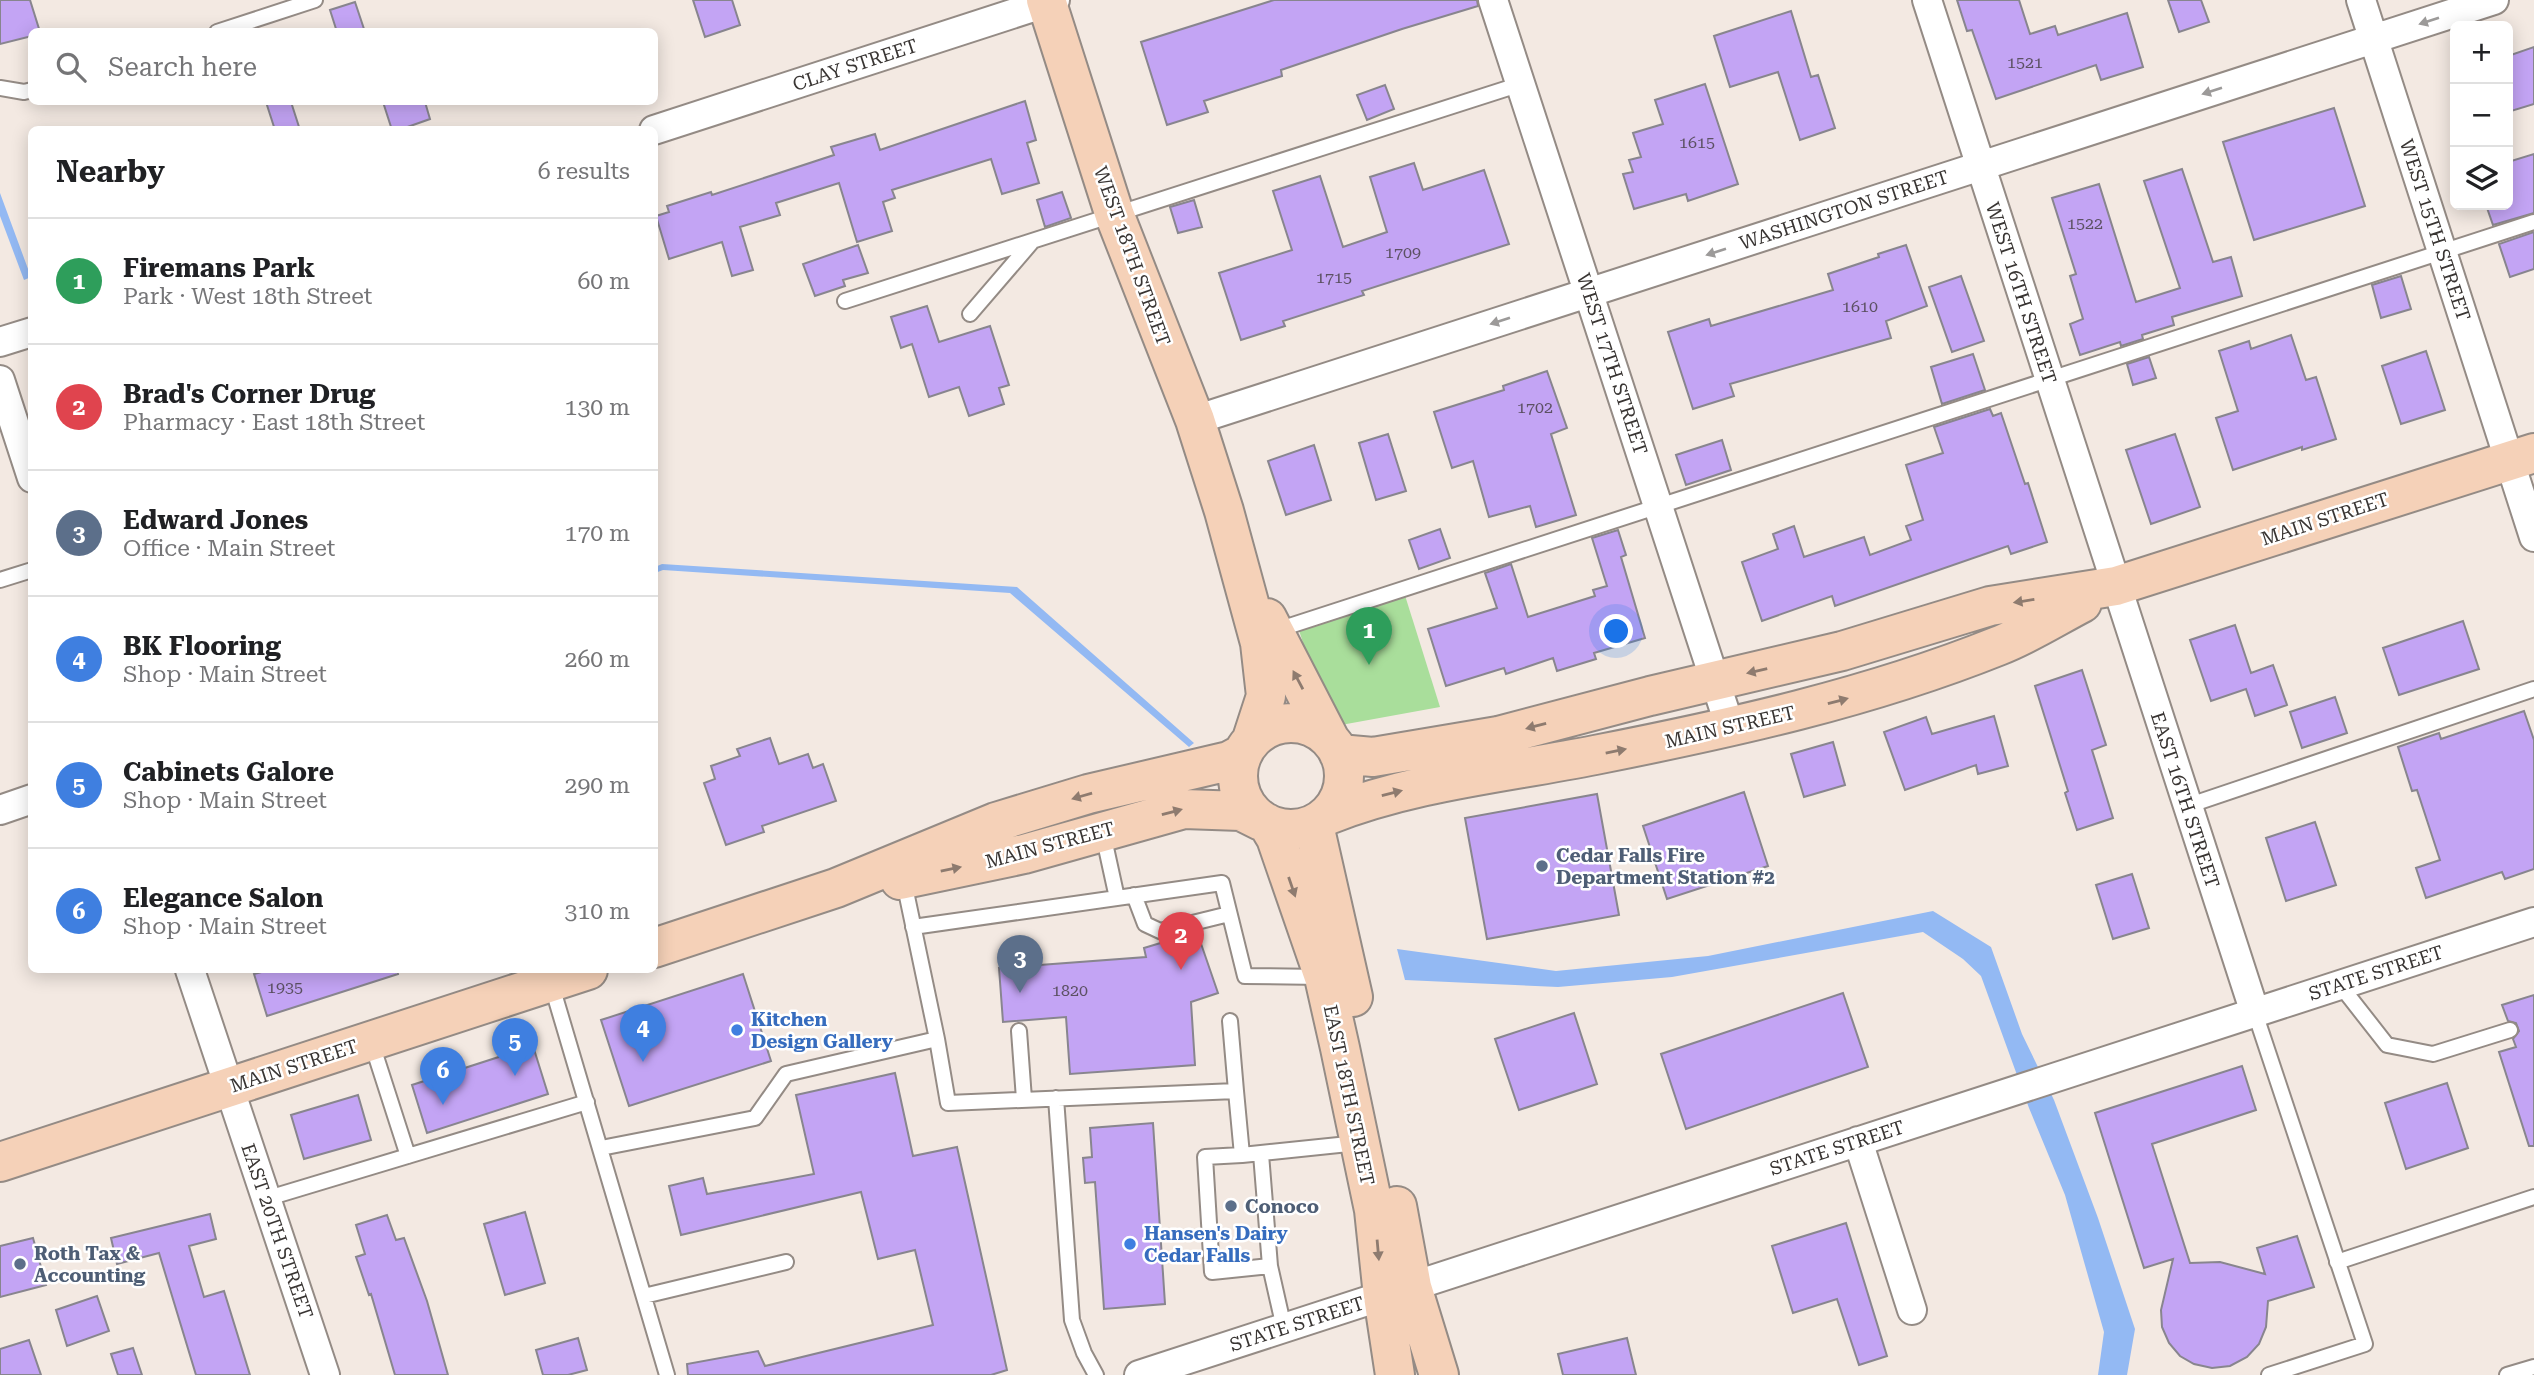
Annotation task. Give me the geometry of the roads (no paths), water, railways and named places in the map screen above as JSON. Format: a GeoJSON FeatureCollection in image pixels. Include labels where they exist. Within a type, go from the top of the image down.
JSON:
{"type":"FeatureCollection","features":[{"type":"Feature","properties":{"kind":"main road","name":"WEST 18TH STREET"},"geometry":{"type":"LineString","coordinates":[[1049,1],[1115,216],[1195,420],[1224,510],[1260,643],[1266,696],[1247,747]]}},
{"type":"Feature","properties":{"kind":"main road","name":"MAIN STREET"},"geometry":{"type":"LineString","coordinates":[[1335,747],[1373,757],[1498,737],[1715,681],[1842,652],[1990,606],[2116,586],[2521,456]]}},
{"type":"Feature","properties":{"kind":"main road","name":"WEST 18TH STREET"},"geometry":{"type":"LineString","coordinates":[[1224,510],[1272,631],[1335,747]]}},
{"type":"Feature","properties":{"kind":"main road","name":"MAIN STREET"},"geometry":{"type":"LineString","coordinates":[[1321,820],[1367,800],[1425,785],[1558,763],[1730,727],[1849,698],[2000,646],[2116,586]]}},
{"type":"Feature","properties":{"kind":"main road"},"geometry":{"type":"LineString","coordinates":[[1285,723],[1301,724],[1317,730],[1335,747],[1344,770],[1343,786],[1338,802],[1321,820],[1296,829],[1278,828],[1264,822],[1248,808],[1240,791],[1238,772],[1247,747],[1267,728],[1285,723]]}},
{"type":"Feature","properties":{"kind":"main road","name":"MAIN STREET"},"geometry":{"type":"LineString","coordinates":[[658,947],[836,888],[996,822],[1088,794],[1229,761],[1247,747]]}},
{"type":"Feature","properties":{"kind":"main road","name":"MAIN STREET"},"geometry":{"type":"LineString","coordinates":[[836,888],[904,880],[1024,854],[1184,809],[1241,811],[1264,822]]}},
{"type":"Feature","properties":{"kind":"main road","name":"EAST 18TH STREET"},"geometry":{"type":"LineString","coordinates":[[1321,820],[1363,1042],[1397,1291],[1395,1375]]}},
{"type":"Feature","properties":{"kind":"main road","name":"EAST 18TH STREET"},"geometry":{"type":"LineString","coordinates":[[1264,822],[1276,838],[1324,977],[1374,1210],[1397,1291],[1439,1375]]}},
{"type":"Feature","properties":{"kind":"main road","name":"MAIN STREET"},"geometry":{"type":"LineString","coordinates":[[0,1163],[579,973]]}},
{"type":"Feature","properties":{"kind":"street","name":"WEST 17TH STREET"},"geometry":{"type":"LineString","coordinates":[[1493,0],[1730,727]]}},
{"type":"Feature","properties":{"kind":"street","name":"WEST 16TH STREET"},"geometry":{"type":"LineString","coordinates":[[1927,0],[2116,586]]}},
{"type":"Feature","properties":{"kind":"street","name":"WEST 15TH STREET"},"geometry":{"type":"LineString","coordinates":[[2361,0],[2442,252],[2521,456],[2534,537]]}},
{"type":"Feature","properties":{"kind":"street","name":"WASHINGTON STREET"},"geometry":{"type":"LineString","coordinates":[[1195,420],[2494,0]]}},
{"type":"Feature","properties":{"kind":"street","name":"CLAY STREET"},"geometry":{"type":"LineString","coordinates":[[658,129],[1049,1]]}},
{"type":"Feature","properties":{"kind":"street"},"geometry":{"type":"LineString","coordinates":[[0,342],[28,333]]}},
{"type":"Feature","properties":{"kind":"street"},"geometry":{"type":"LineString","coordinates":[[0,380],[28,466]]}},
{"type":"Feature","properties":{"kind":"street","name":"EAST 16TH STREET"},"geometry":{"type":"LineString","coordinates":[[2116,586],[2255,1013]]}},
{"type":"Feature","properties":{"kind":"street"},"geometry":{"type":"LineString","coordinates":[[0,810],[28,800]]}},
{"type":"Feature","properties":{"kind":"street","name":"STATE STREET"},"geometry":{"type":"LineString","coordinates":[[1139,1375],[1185,1368],[1284,1328],[2534,922]]}},
{"type":"Feature","properties":{"kind":"street","name":"EAST 20TH STREET"},"geometry":{"type":"LineString","coordinates":[[191,973],[325,1375]]}},
{"type":"Feature","properties":{"kind":"street"},"geometry":{"type":"LineString","coordinates":[[1858,1141],[1912,1310]]}},
{"type":"Feature","properties":{"kind":"lane"},"geometry":{"type":"LineString","coordinates":[[229,28],[315,0]]}},
{"type":"Feature","properties":{"kind":"lane"},"geometry":{"type":"LineString","coordinates":[[845,301],[1521,84]]}},
{"type":"Feature","properties":{"kind":"lane"},"geometry":{"type":"LineString","coordinates":[[0,88],[28,91]]}},
{"type":"Feature","properties":{"kind":"lane"},"geometry":{"type":"LineString","coordinates":[[1272,631],[2534,222]]}},
{"type":"Feature","properties":{"kind":"lane"},"geometry":{"type":"LineString","coordinates":[[970,314],[1032,242]]}},
{"type":"Feature","properties":{"kind":"lane"},"geometry":{"type":"LineString","coordinates":[[0,580],[28,571]]}},
{"type":"Feature","properties":{"kind":"lane"},"geometry":{"type":"LineString","coordinates":[[2187,806],[2534,689]]}},
{"type":"Feature","properties":{"kind":"lane"},"geometry":{"type":"LineString","coordinates":[[1103,831],[1117,898]]}},
{"type":"Feature","properties":{"kind":"lane"},"geometry":{"type":"LineString","coordinates":[[904,880],[948,1102],[1236,1091]]}},
{"type":"Feature","properties":{"kind":"lane"},"geometry":{"type":"LineString","coordinates":[[913,927],[1222,883],[1245,976],[1324,977]]}},
{"type":"Feature","properties":{"kind":"lane"},"geometry":{"type":"LineString","coordinates":[[1134,895],[1145,924],[1160,931],[1229,914]]}},
{"type":"Feature","properties":{"kind":"lane"},"geometry":{"type":"LineString","coordinates":[[551,982],[667,1375]]}},
{"type":"Feature","properties":{"kind":"lane"},"geometry":{"type":"LineString","coordinates":[[2340,985],[2387,1045],[2433,1054],[2511,1030]]}},
{"type":"Feature","properties":{"kind":"lane"},"geometry":{"type":"LineString","coordinates":[[2255,1013],[2365,1344],[2269,1375]]}},
{"type":"Feature","properties":{"kind":"lane"},"geometry":{"type":"LineString","coordinates":[[1230,1021],[1242,1155]]}},
{"type":"Feature","properties":{"kind":"lane"},"geometry":{"type":"LineString","coordinates":[[1018,1031],[1024,1099]]}},
{"type":"Feature","properties":{"kind":"lane"},"geometry":{"type":"LineString","coordinates":[[601,1148],[755,1118],[786,1074],[937,1039]]}},
{"type":"Feature","properties":{"kind":"lane"},"geometry":{"type":"LineString","coordinates":[[371,1041],[408,1156]]}},
{"type":"Feature","properties":{"kind":"lane"},"geometry":{"type":"LineString","coordinates":[[1056,1098],[1072,1320],[1084,1353],[1096,1375]]}},
{"type":"Feature","properties":{"kind":"lane"},"geometry":{"type":"LineString","coordinates":[[265,1199],[587,1102]]}},
{"type":"Feature","properties":{"kind":"lane"},"geometry":{"type":"LineString","coordinates":[[1270,1266],[1212,1272],[1205,1157],[1360,1143]]}},
{"type":"Feature","properties":{"kind":"lane"},"geometry":{"type":"LineString","coordinates":[[1261,1154],[1270,1266],[1284,1328]]}},
{"type":"Feature","properties":{"kind":"lane"},"geometry":{"type":"LineString","coordinates":[[2337,1262],[2534,1197]]}},
{"type":"Feature","properties":{"kind":"lane"},"geometry":{"type":"LineString","coordinates":[[644,1296],[786,1262]]}},
{"type":"Feature","properties":{"kind":"lane"},"geometry":{"type":"LineString","coordinates":[[2507,1375],[2534,1367]]}},
{"type":"Feature","properties":{"kind":"water"},"geometry":{"type":"Polygon","coordinates":[[[0,193],[28,269],[28,278],[24,280],[0,216],[0,193]]]}},
{"type":"Feature","properties":{"kind":"water"},"geometry":{"type":"Polygon","coordinates":[[[658,566],[1017,587],[1194,743],[1189,747],[1010,593],[663,570],[658,572],[658,566]]]}},
{"type":"Feature","properties":{"kind":"water"},"geometry":{"type":"Polygon","coordinates":[[[1933,911],[1991,947],[2022,1034],[2054,1100],[2098,1218],[2135,1329],[2127,1375],[2098,1375],[2104,1332],[2065,1195],[2029,1108],[1981,976],[1963,959],[1923,932],[1672,977],[1558,987],[1405,980],[1397,949],[1556,971],[1708,956],[1933,911]]]}},
{"type":"Feature","properties":{"kind":"place","name":"Firemans Park"},"geometry":{"type":"Point","coordinates":[1369,665]}},
{"type":"Feature","properties":{"kind":"place","name":"Cedar Falls Fire Department Station #2"},"geometry":{"type":"Point","coordinates":[1542,866]}},
{"type":"Feature","properties":{"kind":"place","name":"Brad's Corner Drug"},"geometry":{"type":"Point","coordinates":[1181,970]}},
{"type":"Feature","properties":{"kind":"place","name":"Edward Jones"},"geometry":{"type":"Point","coordinates":[1020,993]}},
{"type":"Feature","properties":{"kind":"place","name":"Kitchen Design Gallery"},"geometry":{"type":"Point","coordinates":[737,1030]}},
{"type":"Feature","properties":{"kind":"place","name":"BK Flooring"},"geometry":{"type":"Point","coordinates":[643,1062]}},
{"type":"Feature","properties":{"kind":"place","name":"Cabinets Galore"},"geometry":{"type":"Point","coordinates":[515,1076]}},
{"type":"Feature","properties":{"kind":"place","name":"Elegance Salon"},"geometry":{"type":"Point","coordinates":[443,1105]}},
{"type":"Feature","properties":{"kind":"place","name":"Conoco"},"geometry":{"type":"Point","coordinates":[1231,1206]}},
{"type":"Feature","properties":{"kind":"place","name":"Hansen's Dairy Cedar Falls"},"geometry":{"type":"Point","coordinates":[1130,1244]}},
{"type":"Feature","properties":{"kind":"place","name":"Roth Tax & Accounting"},"geometry":{"type":"Point","coordinates":[20,1264]}}]}
